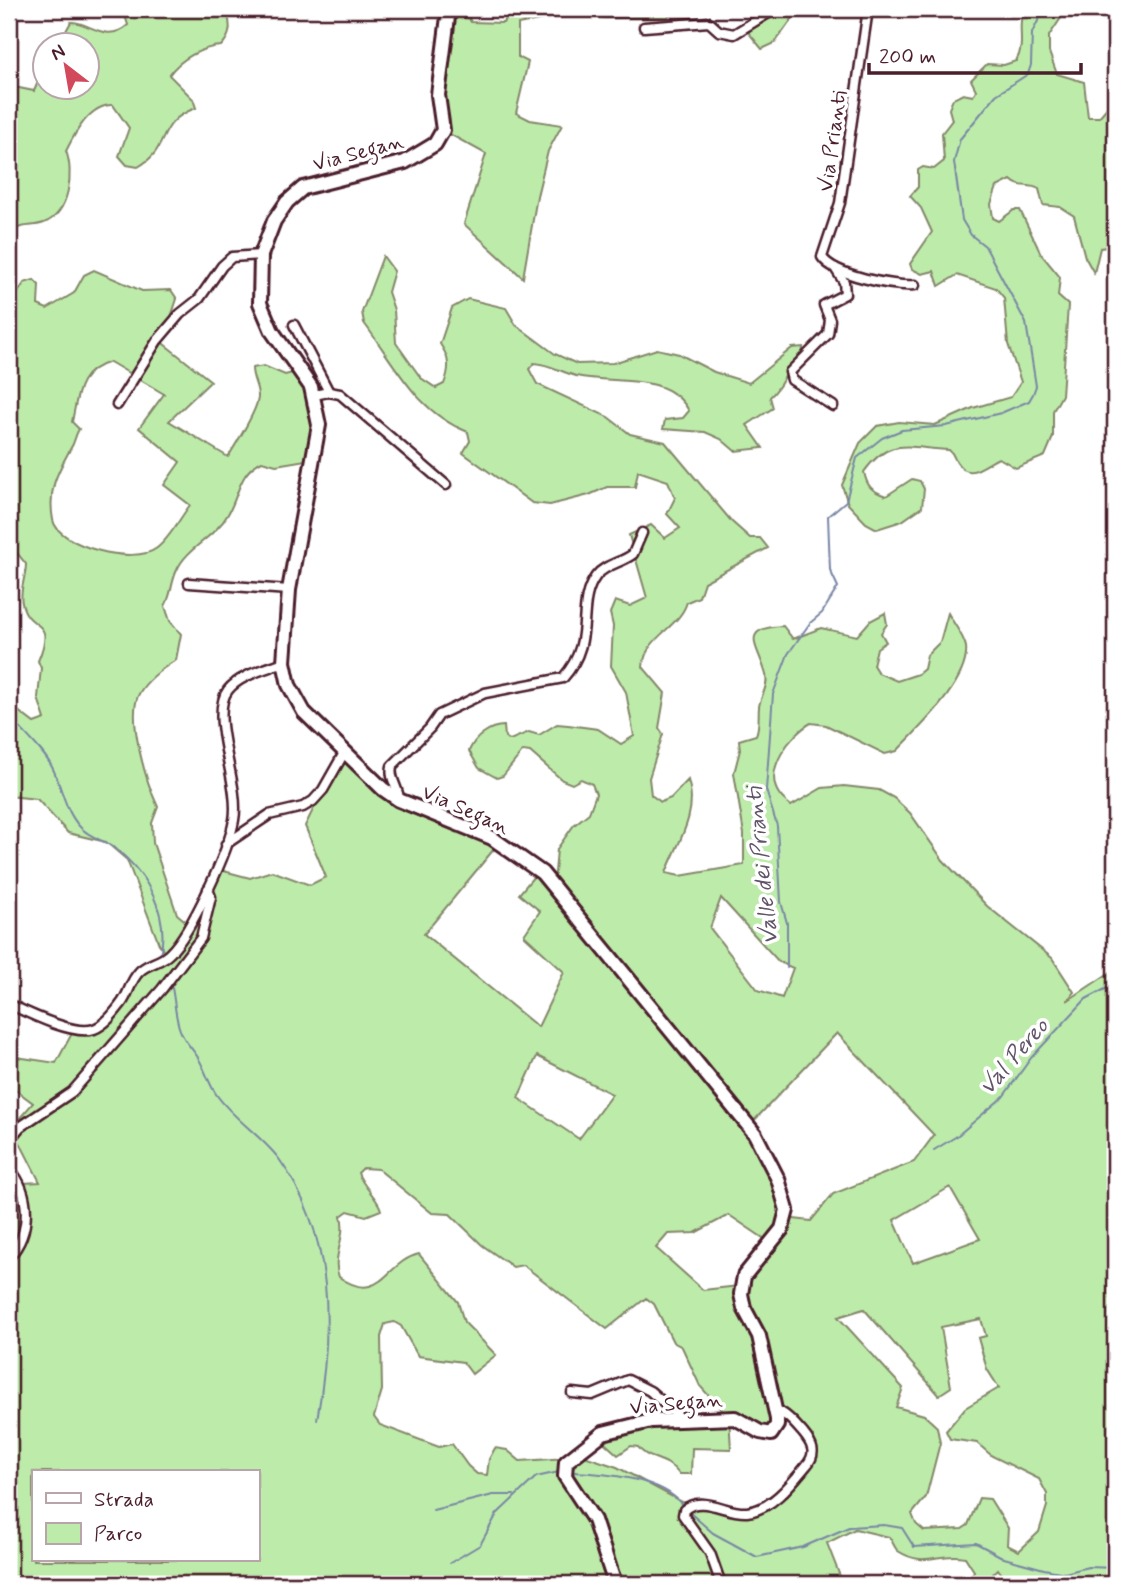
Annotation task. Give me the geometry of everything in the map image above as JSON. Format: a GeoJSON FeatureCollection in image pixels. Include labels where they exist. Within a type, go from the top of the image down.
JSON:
{"type":"FeatureCollection","features":[{"type":"Feature","properties":{"kind":"street","name":"Via Segan"},"geometry":{"type":"LineString","coordinates":[[449,9],[438,95],[443,130],[435,144],[405,162],[303,188],[287,202],[274,221],[261,255],[258,278],[260,303],[272,331],[314,395],[319,425],[289,590],[284,662],[289,685],[304,712],[344,752],[399,800],[492,838],[542,873],[755,1133],[778,1179],[787,1210],[782,1229],[744,1276],[741,1294],[744,1308],[759,1336],[777,1425],[771,1434],[760,1432],[735,1418],[682,1419],[627,1425],[603,1433],[566,1462],[565,1476],[589,1509],[615,1584]]}},
{"type":"Feature","properties":{"kind":"street"},"geometry":{"type":"LineString","coordinates":[[644,27],[709,22],[719,31],[734,34],[745,31],[775,9]]}},
{"type":"Feature","properties":{"kind":"street","name":"Via Prianti"},"geometry":{"type":"LineString","coordinates":[[833,406],[792,380],[790,372],[828,334],[830,320],[824,305],[845,294],[844,282],[835,268],[824,261],[822,252],[840,203],[868,9]]}},
{"type":"Feature","properties":{"kind":"street"},"geometry":{"type":"LineString","coordinates":[[117,405],[158,341],[180,314],[199,299],[222,265],[232,257],[261,255]]}},
{"type":"Feature","properties":{"kind":"street"},"geometry":{"type":"LineString","coordinates":[[835,268],[888,285],[915,285]]}},
{"type":"Feature","properties":{"kind":"street"},"geometry":{"type":"LineString","coordinates":[[293,325],[328,392]]}},
{"type":"Feature","properties":{"kind":"street"},"geometry":{"type":"LineString","coordinates":[[314,395],[328,392],[340,394],[446,485]]}},
{"type":"Feature","properties":{"kind":"street"},"geometry":{"type":"LineString","coordinates":[[399,800],[399,791],[391,773],[392,766],[430,728],[439,715],[485,693],[563,678],[581,653],[587,597],[594,578],[602,570],[633,554],[642,533]]}},
{"type":"Feature","properties":{"kind":"street"},"geometry":{"type":"LineString","coordinates":[[189,583],[289,590]]}},
{"type":"Feature","properties":{"kind":"street"},"geometry":{"type":"LineString","coordinates":[[9,1004],[80,1030],[92,1030],[105,1023],[124,1001],[135,975],[142,968],[160,963],[173,951],[208,890],[234,821],[236,792],[219,715],[227,691],[249,675],[284,662]]}},
{"type":"Feature","properties":{"kind":"street"},"geometry":{"type":"LineString","coordinates":[[226,844],[269,815],[303,807],[313,801],[323,790],[344,752]]}},
{"type":"Feature","properties":{"kind":"street"},"geometry":{"type":"LineString","coordinates":[[9,1140],[20,1127],[72,1092],[201,938],[211,897],[208,890]]}},
{"type":"Feature","properties":{"kind":"street"},"geometry":{"type":"LineString","coordinates":[[9,1168],[20,1182],[26,1227],[18,1247],[9,1257]]}},
{"type":"Feature","properties":{"kind":"street"},"geometry":{"type":"LineString","coordinates":[[572,1393],[592,1395],[628,1380],[650,1391],[682,1419]]}},
{"type":"Feature","properties":{"kind":"street"},"geometry":{"type":"LineString","coordinates":[[721,1584],[710,1553],[683,1515],[684,1510],[696,1504],[749,1512],[782,1494],[801,1473],[812,1460],[814,1451],[782,1411],[774,1409]]}},
{"type":"Feature","properties":{"kind":"green space"},"geometry":{"type":"Polygon","coordinates":[[[123,9],[227,9],[230,24],[229,33],[221,46],[192,55],[169,75],[193,99],[196,108],[174,121],[149,160],[138,167],[127,165],[119,156],[129,128],[113,105],[97,109],[84,121],[66,151],[70,170],[68,191],[60,210],[44,223],[21,227],[9,234],[9,86],[32,91],[32,102],[102,102],[102,32],[65,32],[71,22],[112,33],[128,25],[123,9]]]}},
{"type":"Feature","properties":{"kind":"green space"},"geometry":{"type":"Polygon","coordinates":[[[455,9],[464,9],[471,22],[503,23],[512,9],[681,9],[667,17],[605,18],[581,12],[518,24],[518,57],[528,62],[516,113],[530,120],[562,125],[548,151],[537,196],[523,278],[464,224],[486,154],[442,130],[455,9]]]}},
{"type":"Feature","properties":{"kind":"green space"},"geometry":{"type":"Polygon","coordinates":[[[763,9],[799,9],[775,43],[762,49],[748,32],[753,17],[763,9]]]}},
{"type":"Feature","properties":{"kind":"green space"},"geometry":{"type":"Polygon","coordinates":[[[1025,9],[1067,9],[1049,36],[1049,52],[1057,74],[1084,82],[1088,117],[1099,117],[1115,98],[1115,246],[1100,248],[1094,273],[1085,257],[1074,216],[1060,207],[1043,205],[1039,189],[1035,187],[1011,180],[997,187],[991,204],[993,218],[999,221],[1014,210],[1020,210],[1041,254],[1060,277],[1058,296],[1068,305],[1062,395],[1053,411],[1053,437],[1045,456],[1016,468],[999,458],[968,471],[958,464],[949,450],[902,447],[883,453],[864,472],[871,488],[886,496],[912,479],[920,481],[924,489],[922,507],[902,521],[877,529],[866,523],[848,504],[842,485],[860,443],[877,426],[899,422],[935,425],[973,408],[1011,397],[1021,382],[1008,344],[1004,298],[996,288],[957,275],[939,286],[934,271],[922,274],[912,269],[910,264],[932,232],[921,208],[910,196],[918,187],[918,170],[923,167],[934,169],[944,161],[942,133],[952,120],[949,109],[953,99],[963,94],[973,96],[976,90],[971,80],[987,64],[1004,65],[1016,61],[1021,48],[1021,22],[1025,9]]]}},
{"type":"Feature","properties":{"kind":"green space"},"geometry":{"type":"Polygon","coordinates":[[[383,256],[394,271],[388,292],[394,310],[396,343],[421,378],[436,388],[444,384],[447,373],[447,359],[440,344],[452,308],[468,299],[506,308],[516,325],[555,354],[577,364],[613,363],[657,349],[679,354],[714,372],[749,383],[792,348],[803,347],[802,358],[792,366],[770,397],[773,408],[747,425],[763,448],[735,451],[721,439],[705,432],[663,429],[665,420],[683,418],[689,411],[680,398],[668,390],[640,382],[576,376],[534,363],[529,369],[537,384],[608,417],[630,434],[665,442],[732,522],[750,538],[760,538],[768,548],[704,582],[699,597],[687,602],[677,619],[656,640],[645,656],[643,667],[665,693],[659,728],[663,734],[649,778],[651,795],[661,802],[671,798],[688,780],[691,792],[689,816],[666,873],[680,876],[744,865],[744,834],[734,773],[740,750],[739,740],[756,735],[760,703],[766,683],[755,641],[760,631],[783,626],[793,639],[821,628],[857,636],[870,621],[885,613],[887,624],[881,633],[886,642],[877,648],[873,665],[878,673],[897,681],[918,674],[924,669],[927,655],[940,642],[948,613],[963,638],[966,647],[965,660],[952,689],[930,717],[897,751],[885,754],[826,725],[811,723],[795,735],[782,754],[774,774],[775,785],[780,796],[791,806],[822,788],[844,786],[879,790],[894,798],[910,813],[943,860],[987,906],[1052,958],[1074,992],[1067,1001],[1115,969],[1115,1584],[1009,1584],[998,1569],[983,1584],[967,1584],[974,1571],[965,1557],[916,1559],[898,1551],[889,1537],[855,1529],[827,1543],[843,1584],[9,1584],[9,1198],[23,1183],[40,1182],[12,1127],[33,1103],[9,1085],[9,1056],[56,1063],[76,1026],[92,1027],[109,1013],[128,983],[166,955],[159,944],[127,860],[106,842],[68,833],[37,799],[9,796],[9,704],[34,723],[45,719],[38,698],[41,668],[38,661],[43,647],[43,631],[25,613],[21,594],[26,564],[9,543],[9,307],[24,283],[34,280],[39,285],[38,305],[47,309],[74,293],[84,275],[94,270],[142,291],[171,290],[177,299],[169,323],[155,337],[211,381],[169,421],[228,457],[257,402],[258,392],[252,368],[264,366],[285,375],[304,370],[315,391],[312,459],[276,465],[262,461],[254,466],[244,478],[223,522],[182,562],[175,574],[165,606],[170,621],[181,634],[176,660],[147,683],[136,703],[139,750],[158,807],[152,823],[153,843],[177,914],[190,925],[216,869],[250,878],[272,871],[310,885],[326,877],[305,826],[342,751],[374,783],[499,843],[424,934],[538,1027],[564,972],[524,935],[540,911],[519,894],[539,870],[554,885],[557,849],[574,825],[589,813],[596,794],[592,784],[581,779],[572,784],[562,780],[530,752],[523,751],[503,776],[497,778],[479,768],[469,751],[483,733],[498,726],[504,726],[505,737],[510,740],[529,732],[539,735],[557,724],[598,729],[621,744],[634,736],[626,692],[611,666],[613,626],[610,613],[615,601],[630,606],[647,598],[629,535],[651,525],[665,538],[680,528],[667,514],[675,498],[668,481],[638,471],[635,487],[607,487],[589,495],[550,505],[532,503],[463,453],[470,441],[468,432],[450,424],[421,400],[408,386],[364,323],[362,312],[383,256]],[[110,362],[99,366],[85,377],[81,384],[72,422],[79,429],[53,488],[53,520],[68,538],[98,551],[132,555],[146,553],[162,544],[190,505],[164,485],[180,462],[139,428],[164,394],[110,362]],[[721,898],[710,928],[758,990],[782,998],[793,968],[779,962],[721,898]],[[837,1033],[749,1126],[774,1168],[785,1218],[811,1221],[833,1194],[914,1162],[934,1135],[837,1033]],[[537,1056],[518,1098],[579,1139],[612,1094],[537,1056]],[[363,1168],[358,1173],[381,1210],[366,1216],[348,1211],[341,1216],[342,1232],[337,1262],[339,1277],[353,1285],[374,1285],[408,1258],[419,1254],[458,1302],[464,1322],[496,1355],[472,1374],[463,1362],[418,1356],[401,1326],[394,1322],[385,1324],[381,1337],[382,1390],[374,1417],[380,1425],[439,1447],[452,1444],[477,1474],[487,1475],[489,1459],[495,1448],[507,1450],[520,1461],[568,1458],[581,1448],[587,1457],[617,1467],[682,1502],[735,1510],[750,1509],[775,1493],[802,1468],[809,1449],[803,1434],[778,1409],[771,1432],[729,1417],[731,1449],[692,1448],[691,1474],[679,1474],[669,1464],[647,1455],[638,1447],[631,1446],[618,1455],[598,1437],[624,1426],[728,1417],[700,1386],[682,1347],[673,1342],[654,1304],[646,1298],[607,1329],[523,1265],[513,1267],[482,1245],[450,1214],[432,1213],[378,1169],[363,1168]],[[950,1187],[894,1220],[913,1263],[980,1239],[950,1187]],[[729,1215],[695,1233],[668,1234],[656,1248],[703,1290],[739,1286],[772,1244],[729,1215]],[[864,1309],[838,1317],[903,1388],[896,1407],[924,1415],[937,1427],[940,1443],[926,1497],[912,1514],[916,1524],[924,1531],[962,1529],[968,1525],[979,1498],[990,1499],[1008,1528],[1007,1545],[1019,1551],[1039,1532],[1047,1506],[1047,1494],[1039,1479],[992,1456],[977,1443],[950,1439],[946,1431],[965,1408],[999,1388],[987,1369],[978,1338],[986,1336],[981,1319],[941,1327],[951,1387],[939,1395],[864,1309]]]}},
{"type":"Feature","properties":{"kind":"waterway","name":"Valle dei Prianti"},"geometry":{"type":"LineString","coordinates":[[787,968],[787,923],[781,902],[777,826],[766,790],[773,694],[788,654],[810,623],[822,613],[838,587],[830,570],[828,516],[846,501],[857,458],[882,438],[902,430],[946,426],[1001,413],[1029,401],[1036,386],[1026,323],[985,246],[971,235],[962,220],[954,162],[960,139],[996,95],[1028,74],[1031,65],[1032,33],[1044,9]]}},
{"type":"Feature","properties":{"kind":"waterway"},"geometry":{"type":"LineString","coordinates":[[9,715],[49,762],[75,821],[88,834],[116,849],[147,883],[159,911],[162,926],[160,956]]}},
{"type":"Feature","properties":{"kind":"waterway","name":"Val Pereo"},"geometry":{"type":"LineString","coordinates":[[934,1150],[957,1136],[1003,1097],[1031,1058],[1086,999],[1115,984]]}},
{"type":"Feature","properties":{"kind":"waterway"},"geometry":{"type":"LineString","coordinates":[[172,988],[180,1030],[200,1061],[213,1090],[230,1111],[279,1159],[311,1220],[320,1252],[327,1318],[326,1352],[317,1420]]}},
{"type":"Feature","properties":{"kind":"waterway"},"geometry":{"type":"LineString","coordinates":[[450,1563],[480,1545],[497,1514],[536,1477],[559,1472]]}},
{"type":"Feature","properties":{"kind":"waterway"},"geometry":{"type":"LineString","coordinates":[[571,1472],[615,1476],[647,1483],[673,1496],[682,1505]]}},
{"type":"Feature","properties":{"kind":"waterway"},"geometry":{"type":"LineString","coordinates":[[433,1510],[493,1495],[514,1495]]}},
{"type":"Feature","properties":{"kind":"waterway"},"geometry":{"type":"LineString","coordinates":[[689,1512],[713,1533],[757,1557],[803,1547],[849,1527],[884,1525],[902,1528],[914,1547],[976,1543],[1004,1558],[1065,1573],[1088,1567],[1115,1568]]}}]}
